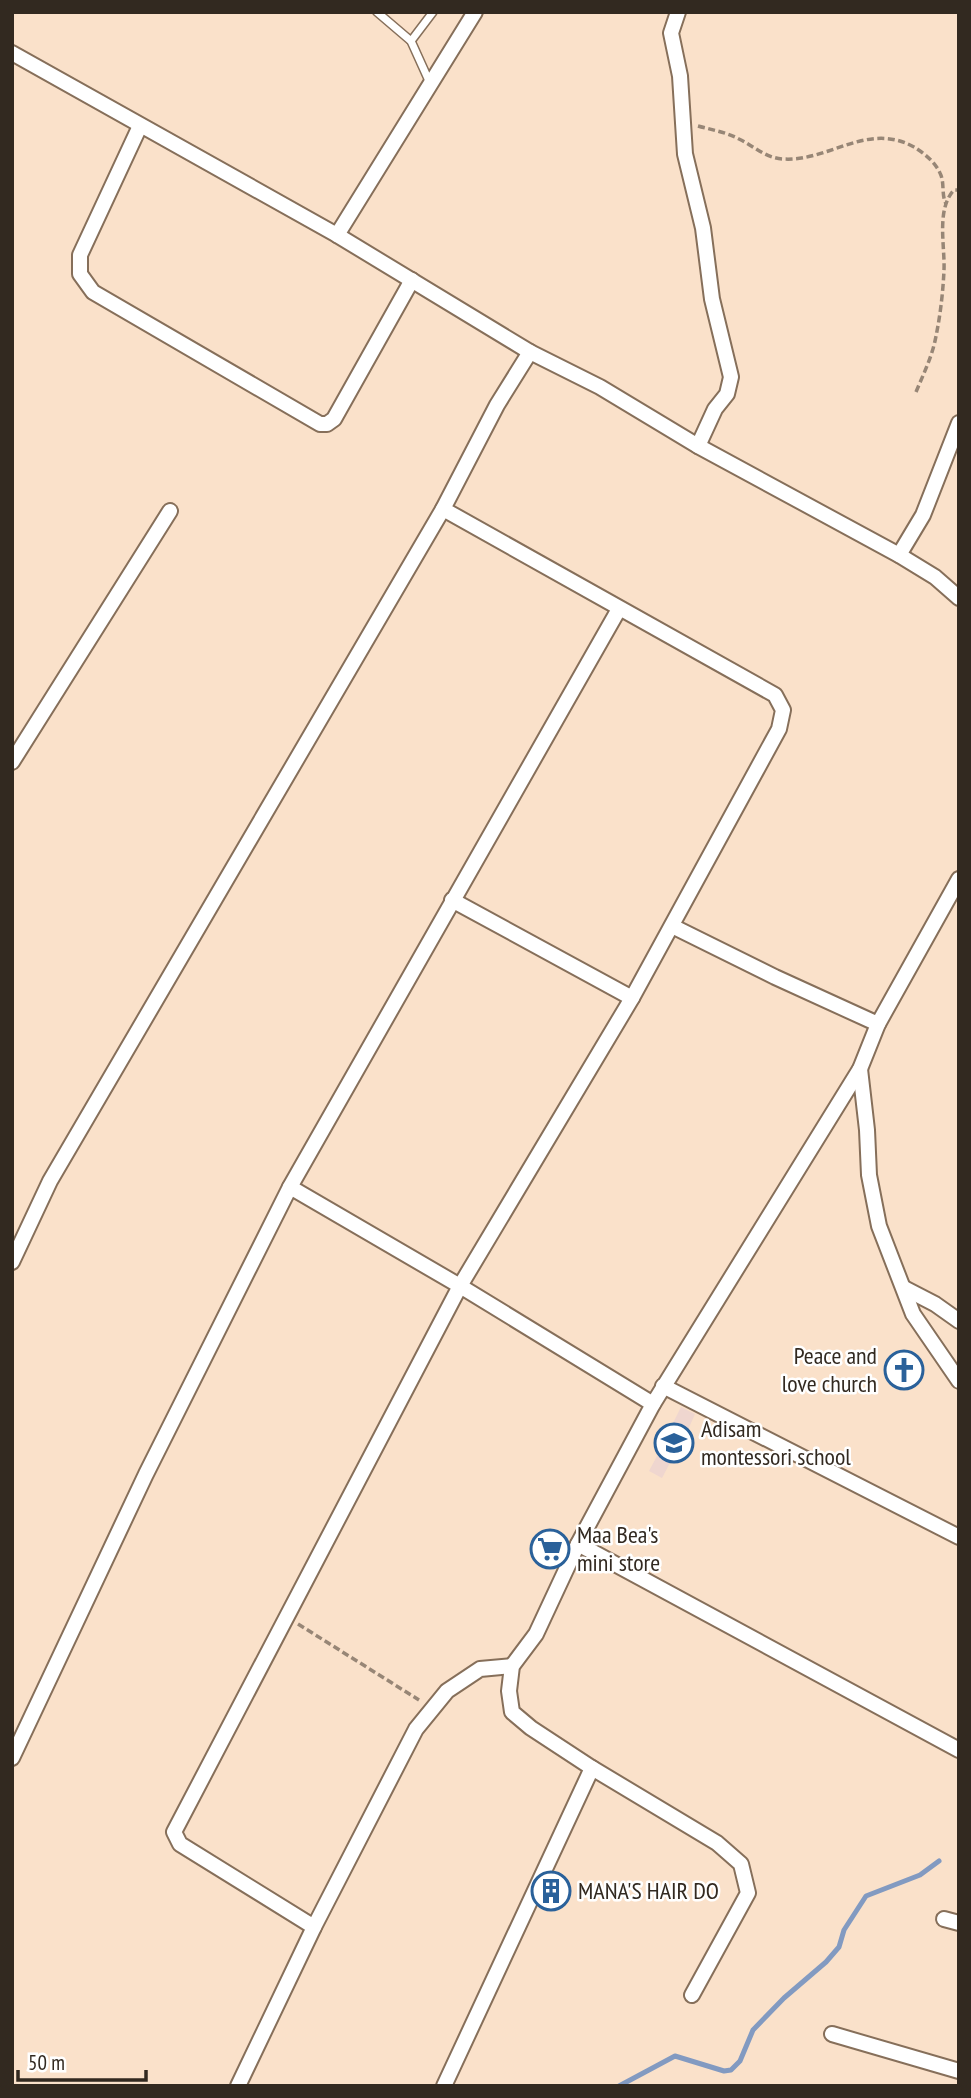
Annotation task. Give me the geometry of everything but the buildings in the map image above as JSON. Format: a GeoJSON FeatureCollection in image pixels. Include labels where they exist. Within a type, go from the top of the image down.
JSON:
{"type":"FeatureCollection","features":[{"type":"Feature","properties":{"kind":"street"},"geometry":{"type":"LineString","coordinates":[[337,235],[475,12]]}},
{"type":"Feature","properties":{"kind":"street"},"geometry":{"type":"LineString","coordinates":[[678,12],[671,33],[680,76],[685,154],[703,228],[712,299],[731,377],[727,394],[715,409],[698,446]]}},
{"type":"Feature","properties":{"kind":"street"},"geometry":{"type":"LineString","coordinates":[[12,53],[337,235],[530,352],[600,387],[698,446],[899,555],[935,577],[959,598]]}},
{"type":"Feature","properties":{"kind":"street"},"geometry":{"type":"LineString","coordinates":[[140,126],[80,255],[80,274],[93,292],[112,304],[320,424],[327,424],[334,419],[412,280]]}},
{"type":"Feature","properties":{"kind":"street"},"geometry":{"type":"LineString","coordinates":[[12,1262],[50,1181],[443,509],[496,405],[530,352]]}},
{"type":"Feature","properties":{"kind":"street"},"geometry":{"type":"LineString","coordinates":[[899,555],[923,515],[959,422]]}},
{"type":"Feature","properties":{"kind":"street"},"geometry":{"type":"LineString","coordinates":[[314,1927],[180,1844],[174,1832],[460,1286],[632,998],[779,729],[783,710],[775,695],[443,509]]}},
{"type":"Feature","properties":{"kind":"street"},"geometry":{"type":"LineString","coordinates":[[12,762],[170,511]]}},
{"type":"Feature","properties":{"kind":"street"},"geometry":{"type":"LineString","coordinates":[[12,1758],[146,1474],[290,1187],[619,609]]}},
{"type":"Feature","properties":{"kind":"street"},"geometry":{"type":"LineString","coordinates":[[692,1995],[748,1893],[741,1864],[717,1843],[592,1768],[531,1728],[512,1712],[509,1691],[512,1666],[536,1634],[579,1544],[663,1386],[860,1069],[878,1024],[959,878]]}},
{"type":"Feature","properties":{"kind":"street"},"geometry":{"type":"LineString","coordinates":[[452,900],[632,998]]}},
{"type":"Feature","properties":{"kind":"street"},"geometry":{"type":"LineString","coordinates":[[672,926],[878,1024]]}},
{"type":"Feature","properties":{"kind":"street"},"geometry":{"type":"LineString","coordinates":[[860,1069],[869,1175],[879,1226],[913,1314],[959,1381]]}},
{"type":"Feature","properties":{"kind":"street"},"geometry":{"type":"LineString","coordinates":[[290,1187],[460,1286],[653,1404]]}},
{"type":"Feature","properties":{"kind":"street"},"geometry":{"type":"LineString","coordinates":[[904,1288],[935,1304],[959,1321]]}},
{"type":"Feature","properties":{"kind":"street"},"geometry":{"type":"LineString","coordinates":[[663,1386],[959,1537]]}},
{"type":"Feature","properties":{"kind":"street"},"geometry":{"type":"LineString","coordinates":[[579,1544],[959,1751]]}},
{"type":"Feature","properties":{"kind":"street"},"geometry":{"type":"LineString","coordinates":[[238,2086],[314,1927],[416,1730],[447,1691],[480,1669],[512,1666]]}},
{"type":"Feature","properties":{"kind":"street"},"geometry":{"type":"LineString","coordinates":[[444,2086],[592,1768]]}},
{"type":"Feature","properties":{"kind":"street"},"geometry":{"type":"LineString","coordinates":[[832,2034],[959,2071]]}},
{"type":"Feature","properties":{"kind":"lane"},"geometry":{"type":"LineString","coordinates":[[377,12],[411,41],[430,83]]}},
{"type":"Feature","properties":{"kind":"lane"},"geometry":{"type":"LineString","coordinates":[[411,41],[433,12]]}},
{"type":"Feature","properties":{"kind":"path"},"geometry":{"type":"LineString","coordinates":[[683,120],[723,131],[768,157],[784,159],[813,156],[879,136],[905,142],[930,158],[940,173],[946,204]]}},
{"type":"Feature","properties":{"kind":"path"},"geometry":{"type":"LineString","coordinates":[[916,392],[929,363],[935,340],[944,269],[946,204],[950,194],[959,190]]}},
{"type":"Feature","properties":{"kind":"path"},"geometry":{"type":"LineString","coordinates":[[287,1617],[433,1708]]}},
{"type":"Feature","properties":{"kind":"shaded area","name":"Adisam montessori school"},"geometry":{"type":"Polygon","coordinates":[[[681,1407],[695,1414],[677,1459],[673,1457],[662,1478],[649,1471],[657,1456],[662,1458],[663,1455],[659,1452],[671,1427],[676,1429],[678,1425],[673,1423],[681,1407]]]}},
{"type":"Feature","properties":{"kind":"waterway"},"geometry":{"type":"LineString","coordinates":[[619,2086],[675,2056],[724,2071],[731,2070],[740,2061],[753,2030],[839,1947],[844,1930],[866,1896],[920,1875],[939,1861]]}},
{"type":"Feature","properties":{"kind":"place","name":"Peace and love church"},"geometry":{"type":"Point","coordinates":[904,1370]}},
{"type":"Feature","properties":{"kind":"place","name":"Adisam montessori school"},"geometry":{"type":"Point","coordinates":[674,1443]}},
{"type":"Feature","properties":{"kind":"place","name":"Maa Bea's mini store"},"geometry":{"type":"Point","coordinates":[550,1549]}},
{"type":"Feature","properties":{"kind":"place","name":"MANA'S HAIR DO"},"geometry":{"type":"Point","coordinates":[551,1891]}}]}
